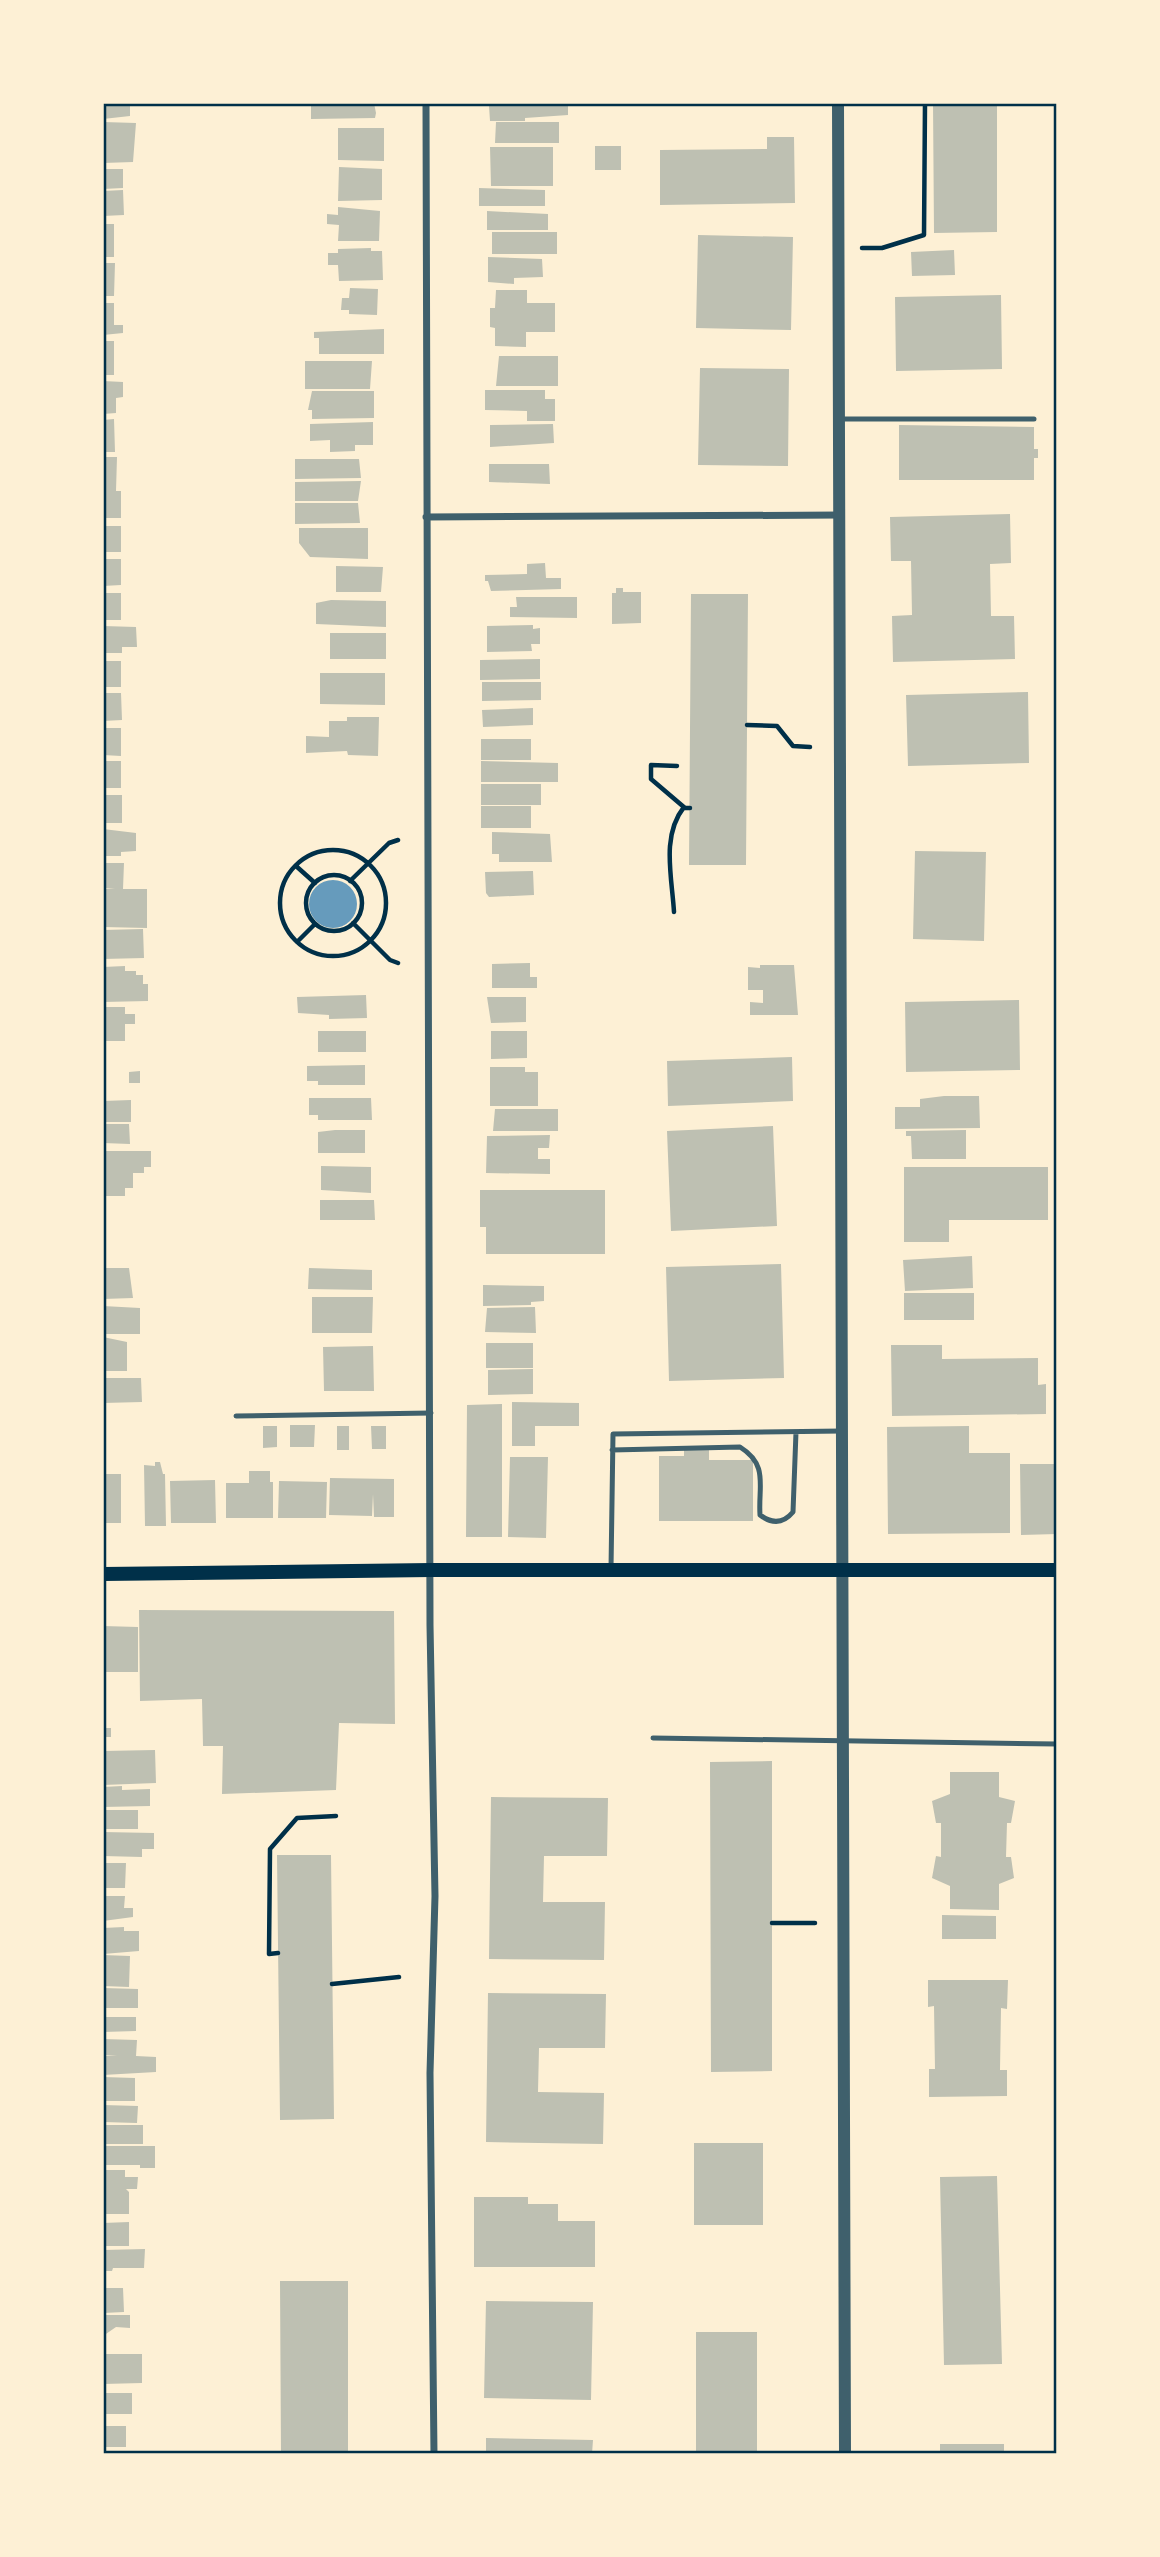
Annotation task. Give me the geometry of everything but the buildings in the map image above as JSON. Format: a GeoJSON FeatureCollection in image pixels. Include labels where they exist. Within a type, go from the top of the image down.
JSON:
{"type":"FeatureCollection","features":[{"type":"Feature","properties":{"kind":"main road"},"geometry":{"type":"LineString","coordinates":[[103,1574],[431,1570],[1057,1570]]}},
{"type":"Feature","properties":{"kind":"street"},"geometry":{"type":"LineString","coordinates":[[426,103],[431,1570],[435,1896],[430,2073],[434,2454]]}},
{"type":"Feature","properties":{"kind":"street"},"geometry":{"type":"LineString","coordinates":[[838,103],[842,515],[845,2454]]}},
{"type":"Feature","properties":{"kind":"street"},"geometry":{"type":"LineString","coordinates":[[426,517],[842,515]]}},
{"type":"Feature","properties":{"kind":"lane"},"geometry":{"type":"LineString","coordinates":[[841,419],[1034,419]]}},
{"type":"Feature","properties":{"kind":"lane"},"geometry":{"type":"LineString","coordinates":[[236,1416],[431,1413]]}},
{"type":"Feature","properties":{"kind":"lane"},"geometry":{"type":"LineString","coordinates":[[611,1570],[613,1434],[842,1431]]}},
{"type":"Feature","properties":{"kind":"lane"},"geometry":{"type":"LineString","coordinates":[[612,1450],[740,1447],[753,1455],[760,1465],[760,1515],[768,1521],[778,1522],[793,1512],[796,1432]]}},
{"type":"Feature","properties":{"kind":"lane"},"geometry":{"type":"LineString","coordinates":[[653,1738],[1057,1744]]}},
{"type":"Feature","properties":{"kind":"path"},"geometry":{"type":"LineString","coordinates":[[862,248],[882,248],[924,235],[925,103]]}},
{"type":"Feature","properties":{"kind":"path"},"geometry":{"type":"LineString","coordinates":[[747,725],[778,726],[793,746],[810,747]]}},
{"type":"Feature","properties":{"kind":"path"},"geometry":{"type":"LineString","coordinates":[[674,912],[670,834],[673,821],[687,807],[651,779],[651,765],[677,766]]}},
{"type":"Feature","properties":{"kind":"path"},"geometry":{"type":"LineString","coordinates":[[350,880],[389,843],[398,840]]}},
{"type":"Feature","properties":{"kind":"path"},"geometry":{"type":"LineString","coordinates":[[332,851],[349,853],[368,864],[380,881],[385,904],[380,927],[370,940],[352,952],[331,956],[311,951],[297,942],[284,923],[280,900],[285,882],[296,866],[314,854],[332,851]]}},
{"type":"Feature","properties":{"kind":"path"},"geometry":{"type":"LineString","coordinates":[[296,866],[314,883]]}},
{"type":"Feature","properties":{"kind":"path"},"geometry":{"type":"LineString","coordinates":[[331,875],[350,880],[359,892],[361,903],[353,923],[336,931],[316,924],[306,904],[314,883],[331,875]]}},
{"type":"Feature","properties":{"kind":"path"},"geometry":{"type":"LineString","coordinates":[[353,923],[390,960],[398,962]]}},
{"type":"Feature","properties":{"kind":"path"},"geometry":{"type":"LineString","coordinates":[[297,942],[316,924]]}},
{"type":"Feature","properties":{"kind":"path"},"geometry":{"type":"LineString","coordinates":[[278,1953],[269,1954],[270,1849],[297,1818],[336,1816]]}},
{"type":"Feature","properties":{"kind":"path"},"geometry":{"type":"LineString","coordinates":[[772,1923],[815,1923]]}},
{"type":"Feature","properties":{"kind":"path"},"geometry":{"type":"LineString","coordinates":[[332,1984],[399,1977]]}},
{"type":"Feature","properties":{"kind":"water"},"geometry":{"type":"Polygon","coordinates":[[[333,880],[350,887],[357,904],[350,921],[333,928],[316,921],[309,904],[316,887],[333,880]]]}}]}
